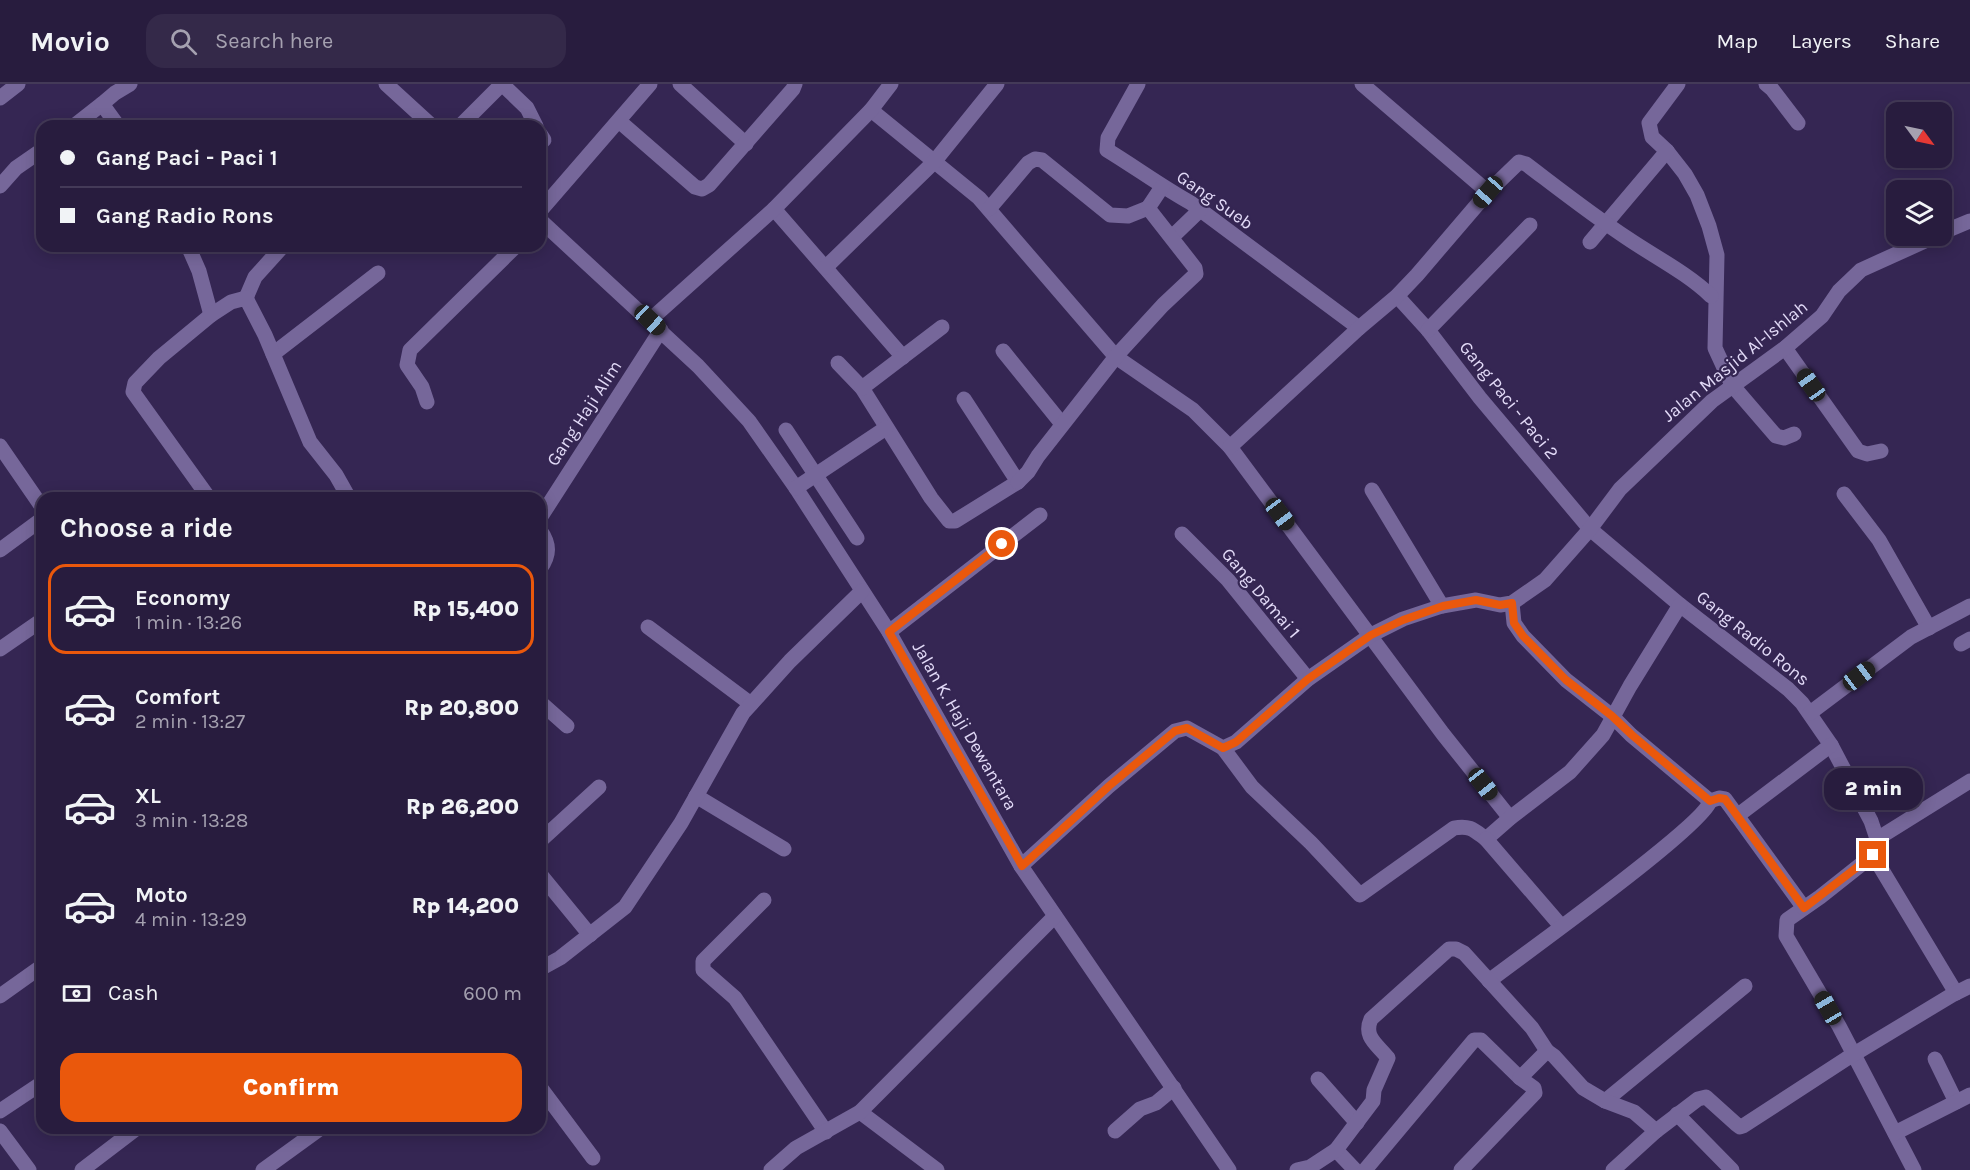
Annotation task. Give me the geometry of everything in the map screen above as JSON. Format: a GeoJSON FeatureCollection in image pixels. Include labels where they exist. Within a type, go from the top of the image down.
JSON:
{"type":"FeatureCollection","features":[{"type":"Feature","properties":{"kind":"street"},"geometry":{"type":"LineString","coordinates":[[0,98],[18,84]]}},
{"type":"Feature","properties":{"kind":"street"},"geometry":{"type":"LineString","coordinates":[[82,120],[130,84]]}},
{"type":"Feature","properties":{"kind":"street"},"geometry":{"type":"LineString","coordinates":[[386,84],[421,120]]}},
{"type":"Feature","properties":{"kind":"street"},"geometry":{"type":"LineString","coordinates":[[466,120],[502,84],[527,108],[533,120]]}},
{"type":"Feature","properties":{"kind":"street"},"geometry":{"type":"LineString","coordinates":[[546,212],[650,84]]}},
{"type":"Feature","properties":{"kind":"street"},"geometry":{"type":"LineString","coordinates":[[680,84],[746,144]]}},
{"type":"Feature","properties":{"kind":"street"},"geometry":{"type":"LineString","coordinates":[[619,121],[695,187],[702,189],[709,185],[746,144],[795,84]]}},
{"type":"Feature","properties":{"kind":"street","name":"Gang Haji Alim"},"geometry":{"type":"LineString","coordinates":[[546,508],[656,325],[871,110],[891,84]]}},
{"type":"Feature","properties":{"kind":"street"},"geometry":{"type":"LineString","coordinates":[[826,267],[934,162],[997,84]]}},
{"type":"Feature","properties":{"kind":"street","name":"Gang Sueb"},"geometry":{"type":"LineString","coordinates":[[1138,84],[1108,138],[1107,150],[1200,210],[1359,328]]}},
{"type":"Feature","properties":{"kind":"street"},"geometry":{"type":"LineString","coordinates":[[1362,84],[1488,192]]}},
{"type":"Feature","properties":{"kind":"street"},"geometry":{"type":"LineString","coordinates":[[1678,84],[1649,123],[1652,137],[1667,151],[1685,174],[1697,195],[1717,255],[1715,348],[1732,385],[1776,436],[1784,438],[1794,434]]}},
{"type":"Feature","properties":{"kind":"street"},"geometry":{"type":"LineString","coordinates":[[1766,84],[1798,123]]}},
{"type":"Feature","properties":{"kind":"street"},"geometry":{"type":"LineString","coordinates":[[102,104],[114,120]]}},
{"type":"Feature","properties":{"kind":"street"},"geometry":{"type":"LineString","coordinates":[[871,110],[980,198],[1116,357],[1193,410],[1230,447],[1443,734],[1510,818]]}},
{"type":"Feature","properties":{"kind":"street"},"geometry":{"type":"LineString","coordinates":[[1590,242],[1667,151]]}},
{"type":"Feature","properties":{"kind":"street"},"geometry":{"type":"LineString","coordinates":[[0,186],[16,168],[36,154]]}},
{"type":"Feature","properties":{"kind":"street"},"geometry":{"type":"LineString","coordinates":[[989,209],[1028,163],[1035,159],[1042,160],[1110,215],[1128,216],[1148,208],[1162,187]]}},
{"type":"Feature","properties":{"kind":"street"},"geometry":{"type":"LineString","coordinates":[[1230,447],[1396,296],[1417,275],[1488,192],[1519,162],[1526,164],[1605,224],[1665,264],[1689,277],[1711,296]]}},
{"type":"Feature","properties":{"kind":"street"},"geometry":{"type":"LineString","coordinates":[[838,363],[862,388],[931,498],[949,520],[955,520],[1018,482],[1028,472],[1062,424],[1116,357],[1163,305],[1196,274],[1195,268],[1148,208]]}},
{"type":"Feature","properties":{"kind":"street"},"geometry":{"type":"LineString","coordinates":[[774,209],[903,357]]}},
{"type":"Feature","properties":{"kind":"street"},"geometry":{"type":"LineString","coordinates":[[1172,237],[1200,210]]}},
{"type":"Feature","properties":{"kind":"street"},"geometry":{"type":"LineString","coordinates":[[1952,228],[1970,221]]}},
{"type":"Feature","properties":{"kind":"street","name":"Jalan K. Haji Dewantara"},"geometry":{"type":"LineString","coordinates":[[546,224],[656,325],[749,421],[796,488],[889,632],[1022,866],[1229,1170]]}},
{"type":"Feature","properties":{"kind":"street"},"geometry":{"type":"LineString","coordinates":[[1428,330],[1530,225]]}},
{"type":"Feature","properties":{"kind":"street","name":"Jalan Masjid Al-Ishlah"},"geometry":{"type":"LineString","coordinates":[[1512,603],[1545,580],[1590,529],[1620,489],[1712,401],[1785,348],[1822,316],[1839,291],[1861,270],[1912,246]]}},
{"type":"Feature","properties":{"kind":"street"},"geometry":{"type":"LineString","coordinates":[[191,252],[199,271],[211,315]]}},
{"type":"Feature","properties":{"kind":"street"},"geometry":{"type":"LineString","coordinates":[[278,252],[255,277],[246,298],[273,354],[310,442],[336,475],[346,492]]}},
{"type":"Feature","properties":{"kind":"street"},"geometry":{"type":"LineString","coordinates":[[427,402],[422,387],[407,365],[410,350],[510,252]]}},
{"type":"Feature","properties":{"kind":"street"},"geometry":{"type":"LineString","coordinates":[[273,354],[378,273]]}},
{"type":"Feature","properties":{"kind":"street","name":"Gang Paci - Paci 2"},"geometry":{"type":"LineString","coordinates":[[1396,296],[1428,330],[1480,398],[1590,529]]}},
{"type":"Feature","properties":{"kind":"street"},"geometry":{"type":"LineString","coordinates":[[205,492],[134,392],[135,383],[159,358],[211,315],[231,302],[246,298]]}},
{"type":"Feature","properties":{"kind":"street"},"geometry":{"type":"LineString","coordinates":[[862,388],[942,327]]}},
{"type":"Feature","properties":{"kind":"street"},"geometry":{"type":"LineString","coordinates":[[1785,348],[1858,451],[1866,454],[1881,451]]}},
{"type":"Feature","properties":{"kind":"street"},"geometry":{"type":"LineString","coordinates":[[1003,351],[1062,424]]}},
{"type":"Feature","properties":{"kind":"street"},"geometry":{"type":"LineString","coordinates":[[964,399],[1018,482]]}},
{"type":"Feature","properties":{"kind":"street"},"geometry":{"type":"LineString","coordinates":[[796,488],[886,428]]}},
{"type":"Feature","properties":{"kind":"street"},"geometry":{"type":"LineString","coordinates":[[786,430],[856,538]]}},
{"type":"Feature","properties":{"kind":"street"},"geometry":{"type":"LineString","coordinates":[[0,446],[36,498]]}},
{"type":"Feature","properties":{"kind":"street"},"geometry":{"type":"LineString","coordinates":[[1372,490],[1443,606]]}},
{"type":"Feature","properties":{"kind":"street"},"geometry":{"type":"LineString","coordinates":[[1844,494],[1879,540],[1929,628]]}},
{"type":"Feature","properties":{"kind":"street"},"geometry":{"type":"LineString","coordinates":[[889,632],[1040,515]]}},
{"type":"Feature","properties":{"kind":"street"},"geometry":{"type":"LineString","coordinates":[[0,550],[36,523]]}},
{"type":"Feature","properties":{"kind":"street","name":"Gang Radio Rons"},"geometry":{"type":"LineString","coordinates":[[1590,529],[1680,605],[1788,689],[1810,713],[1831,744],[1871,821],[1877,839]]}},
{"type":"Feature","properties":{"kind":"street","name":"Gang Damai 1"},"geometry":{"type":"LineString","coordinates":[[1182,534],[1228,580],[1308,679]]}},
{"type":"Feature","properties":{"kind":"street"},"geometry":{"type":"LineString","coordinates":[[546,539],[549,552],[546,558]]}},
{"type":"Feature","properties":{"kind":"street"},"geometry":{"type":"LineString","coordinates":[[546,966],[560,958],[625,907],[681,823],[743,713],[790,661],[862,591]]}},
{"type":"Feature","properties":{"kind":"street"},"geometry":{"type":"LineString","coordinates":[[1223,748],[1230,746],[1245,735],[1308,679],[1371,635],[1403,620],[1443,606],[1476,600],[1500,605],[1512,603],[1514,623],[1523,636],[1566,680],[1612,716],[1710,801]]}},
{"type":"Feature","properties":{"kind":"street"},"geometry":{"type":"LineString","coordinates":[[1486,839],[1570,772],[1603,735],[1612,716],[1680,605]]}},
{"type":"Feature","properties":{"kind":"street"},"geometry":{"type":"LineString","coordinates":[[1810,713],[1911,637],[1970,606]]}},
{"type":"Feature","properties":{"kind":"street"},"geometry":{"type":"LineString","coordinates":[[0,649],[36,624]]}},
{"type":"Feature","properties":{"kind":"street"},"geometry":{"type":"LineString","coordinates":[[648,627],[751,704]]}},
{"type":"Feature","properties":{"kind":"street"},"geometry":{"type":"LineString","coordinates":[[546,707],[567,726]]}},
{"type":"Feature","properties":{"kind":"street"},"geometry":{"type":"LineString","coordinates":[[1022,866],[1109,786],[1175,731],[1187,728],[1223,748],[1252,787],[1311,843],[1360,895],[1454,828],[1464,826],[1486,839],[1561,926]]}},
{"type":"Feature","properties":{"kind":"street"},"geometry":{"type":"LineString","coordinates":[[1737,816],[1831,744]]}},
{"type":"Feature","properties":{"kind":"street"},"geometry":{"type":"LineString","coordinates":[[1914,1170],[1839,1026],[1786,936],[1787,920],[1873,855],[1877,839],[1970,782]]}},
{"type":"Feature","properties":{"kind":"street"},"geometry":{"type":"LineString","coordinates":[[546,835],[599,787]]}},
{"type":"Feature","properties":{"kind":"street"},"geometry":{"type":"LineString","coordinates":[[696,796],[784,849]]}},
{"type":"Feature","properties":{"kind":"street"},"geometry":{"type":"LineString","coordinates":[[1489,981],[1636,870],[1698,818],[1710,801],[1719,798],[1725,799],[1804,908]]}},
{"type":"Feature","properties":{"kind":"street"},"geometry":{"type":"LineString","coordinates":[[1613,1170],[1656,1131],[1698,1099],[1706,1097],[1736,1125],[1743,1126],[1963,989],[1873,855]]}},
{"type":"Feature","properties":{"kind":"street"},"geometry":{"type":"LineString","coordinates":[[546,881],[590,935]]}},
{"type":"Feature","properties":{"kind":"street"},"geometry":{"type":"LineString","coordinates":[[764,900],[703,961],[704,970],[735,998],[825,1132]]}},
{"type":"Feature","properties":{"kind":"street"},"geometry":{"type":"LineString","coordinates":[[771,1170],[796,1148],[860,1112],[1055,916]]}},
{"type":"Feature","properties":{"kind":"street"},"geometry":{"type":"LineString","coordinates":[[1297,1170],[1310,1167],[1336,1150],[1373,1101],[1374,1090],[1388,1058],[1368,1033],[1367,1027],[1371,1018],[1449,949],[1456,949],[1464,953],[1532,1028],[1547,1051],[1583,1088],[1605,1101],[1634,1112],[1656,1131]]}},
{"type":"Feature","properties":{"kind":"street"},"geometry":{"type":"LineString","coordinates":[[0,996],[36,970]]}},
{"type":"Feature","properties":{"kind":"street"},"geometry":{"type":"LineString","coordinates":[[1605,1101],[1745,986]]}},
{"type":"Feature","properties":{"kind":"street"},"geometry":{"type":"LineString","coordinates":[[1365,1170],[1474,1040],[1481,1040],[1534,1089],[1532,1096],[1461,1170]]}},
{"type":"Feature","properties":{"kind":"street"},"geometry":{"type":"LineString","coordinates":[[1520,1078],[1547,1051]]}},
{"type":"Feature","properties":{"kind":"street"},"geometry":{"type":"LineString","coordinates":[[1935,1059],[1956,1102]]}},
{"type":"Feature","properties":{"kind":"street"},"geometry":{"type":"LineString","coordinates":[[1318,1079],[1357,1123]]}},
{"type":"Feature","properties":{"kind":"street"},"geometry":{"type":"LineString","coordinates":[[0,1111],[36,1087]]}},
{"type":"Feature","properties":{"kind":"street"},"geometry":{"type":"LineString","coordinates":[[1115,1131],[1140,1109],[1156,1103],[1174,1088]]}},
{"type":"Feature","properties":{"kind":"street"},"geometry":{"type":"LineString","coordinates":[[546,1095],[593,1158]]}},
{"type":"Feature","properties":{"kind":"street"},"geometry":{"type":"LineString","coordinates":[[1895,1133],[1970,1095]]}},
{"type":"Feature","properties":{"kind":"street"},"geometry":{"type":"LineString","coordinates":[[860,1112],[937,1170]]}},
{"type":"Feature","properties":{"kind":"street"},"geometry":{"type":"LineString","coordinates":[[1677,1114],[1732,1170]]}},
{"type":"Feature","properties":{"kind":"street"},"geometry":{"type":"LineString","coordinates":[[0,1131],[29,1170]]}},
{"type":"Feature","properties":{"kind":"street"},"geometry":{"type":"LineString","coordinates":[[82,1170],[129,1134]]}},
{"type":"Feature","properties":{"kind":"street"},"geometry":{"type":"LineString","coordinates":[[263,1170],[313,1134]]}},
{"type":"Feature","properties":{"kind":"street"},"geometry":{"type":"LineString","coordinates":[[1336,1150],[1355,1170]]}},
{"type":"Feature","properties":{"kind":"route"},"geometry":{"type":"LineString","coordinates":[[1002,544],[889,632],[1022,866],[1109,786],[1175,731],[1187,728],[1223,748],[1230,746],[1308,679],[1371,635],[1403,620],[1443,606],[1476,600],[1500,605],[1512,603],[1514,623],[1523,636],[1566,680],[1612,716],[1710,801],[1725,799],[1804,908],[1873,855]]}}]}
